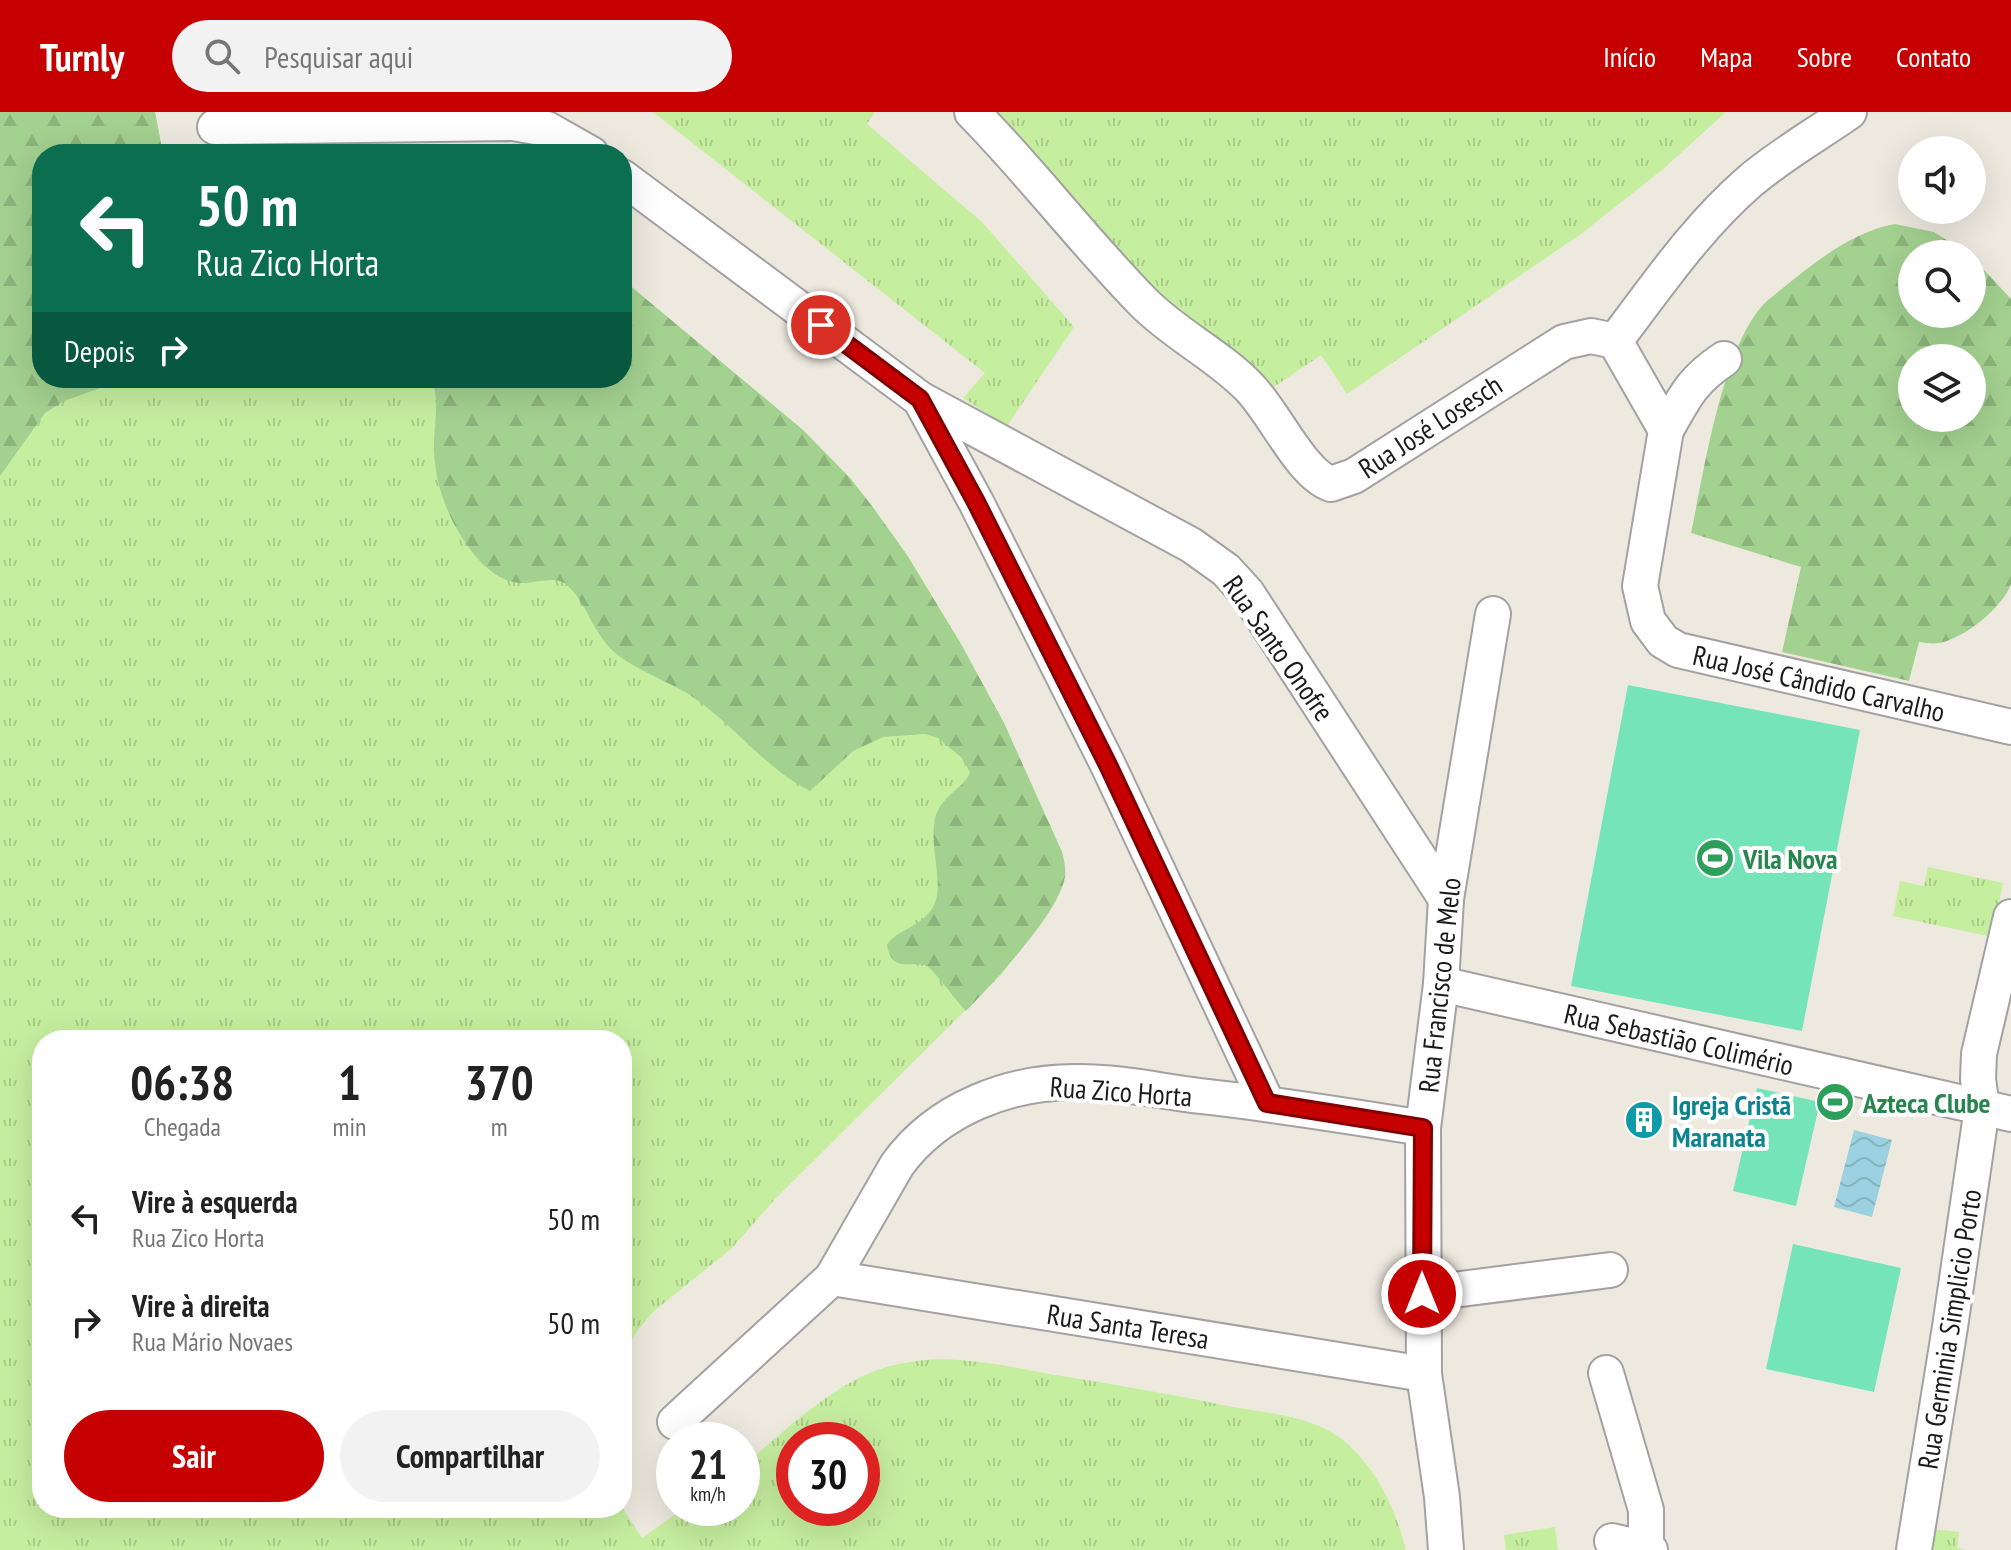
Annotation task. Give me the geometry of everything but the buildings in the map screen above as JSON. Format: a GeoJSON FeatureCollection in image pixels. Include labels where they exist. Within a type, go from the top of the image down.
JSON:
{"type":"FeatureCollection","features":[{"type":"Feature","properties":{"kind":"street","name":"Rua José Losesch"},"geometry":{"type":"LineString","coordinates":[[972,112],[1145,303],[1179,334],[1247,384],[1272,414],[1306,465],[1324,482],[1338,483],[1354,476],[1564,342],[1591,336],[1615,341]]}},
{"type":"Feature","properties":{"kind":"street"},"geometry":{"type":"LineString","coordinates":[[1666,430],[1615,341],[1691,240],[1723,206],[1751,181],[1849,112]]}},
{"type":"Feature","properties":{"kind":"street"},"geometry":{"type":"LineString","coordinates":[[215,127],[513,123],[547,129],[573,144]]}},
{"type":"Feature","properties":{"kind":"street","name":"Rua Santo Onofre"},"geometry":{"type":"LineString","coordinates":[[632,184],[920,399],[1191,545],[1226,570],[1247,593],[1446,899]]}},
{"type":"Feature","properties":{"kind":"street"},"geometry":{"type":"LineString","coordinates":[[1666,430],[1702,373],[1724,359]]}},
{"type":"Feature","properties":{"kind":"street"},"geometry":{"type":"LineString","coordinates":[[920,399],[976,502],[1108,765],[1267,1103]]}},
{"type":"Feature","properties":{"kind":"street","name":"Rua José Cândido Carvalho"},"geometry":{"type":"LineString","coordinates":[[1666,430],[1640,586],[1648,621],[1663,641],[1678,650],[2011,727]]}},
{"type":"Feature","properties":{"kind":"street","name":"Rua Francisco de Melo"},"geometry":{"type":"LineString","coordinates":[[1446,1550],[1442,1497],[1424,1374],[1423,1128],[1441,984],[1446,899],[1493,614]]}},
{"type":"Feature","properties":{"kind":"street","name":"Rua Germinia Simplicio Porto"},"geometry":{"type":"LineString","coordinates":[[1914,1550],[1950,1327],[1997,1111],[1978,1079],[1979,1054],[2011,917]]}},
{"type":"Feature","properties":{"kind":"street","name":"Rua Sebastião Colimério"},"geometry":{"type":"LineString","coordinates":[[1441,984],[1997,1111]]}},
{"type":"Feature","properties":{"kind":"street","name":"Rua Zico Horta"},"geometry":{"type":"LineString","coordinates":[[675,1422],[832,1278],[903,1157],[930,1130],[978,1101],[1017,1088],[1080,1082],[1267,1103],[1423,1128]]}},
{"type":"Feature","properties":{"kind":"street"},"geometry":{"type":"LineString","coordinates":[[1422,1294],[1610,1270]]}},
{"type":"Feature","properties":{"kind":"street","name":"Rua Santa Teresa"},"geometry":{"type":"LineString","coordinates":[[832,1278],[1424,1374]]}},
{"type":"Feature","properties":{"kind":"street"},"geometry":{"type":"LineString","coordinates":[[1606,1373],[1646,1510],[1648,1549],[1612,1541]]}},
{"type":"Feature","properties":{"kind":"green space"},"geometry":{"type":"Polygon","coordinates":[[[0,112],[155,112],[161,144],[32,144],[32,388],[632,388],[632,287],[803,430],[850,478],[872,506],[907,555],[1004,723],[1062,852],[1064,863],[1058,894],[1002,974],[776,1198],[732,1248],[653,1312],[632,1341],[632,1030],[32,1030],[32,1518],[629,1518],[642,1538],[659,1526],[760,1526],[760,1451],[776,1438],[776,1526],[880,1526],[880,1422],[796,1422],[835,1392],[877,1370],[899,1364],[951,1359],[1136,1388],[1313,1423],[1339,1437],[1363,1460],[1382,1488],[1406,1550],[0,1550],[0,112]]]}},
{"type":"Feature","properties":{"kind":"green space"},"geometry":{"type":"Polygon","coordinates":[[[0,112],[155,112],[161,144],[32,144],[32,388],[100,388],[64,401],[45,413],[0,476],[0,112]]]}},
{"type":"Feature","properties":{"kind":"green space"},"geometry":{"type":"Polygon","coordinates":[[[653,112],[875,112],[867,124],[982,222],[1074,327],[1007,426],[963,398],[985,373],[653,112]]]}},
{"type":"Feature","properties":{"kind":"green space"},"geometry":{"type":"Polygon","coordinates":[[[988,112],[1726,112],[1662,170],[1581,234],[1347,394],[1321,355],[1274,387],[1267,378],[1179,311],[1153,286],[988,112]]]}},
{"type":"Feature","properties":{"kind":"green space"},"geometry":{"type":"Polygon","coordinates":[[[1895,224],[1934,232],[1947,240],[1898,240],[1898,328],[1986,328],[1986,272],[2011,299],[2011,584],[2000,602],[1971,629],[1939,643],[1919,642],[1909,681],[1782,652],[1801,567],[1691,533],[1709,443],[1727,375],[1752,319],[1768,300],[1812,265],[1860,235],[1895,224]]]}},
{"type":"Feature","properties":{"kind":"green space"},"geometry":{"type":"Polygon","coordinates":[[[632,287],[803,430],[850,478],[907,555],[961,644],[1004,723],[1062,852],[1065,877],[1051,909],[1008,966],[966,1011],[930,968],[898,963],[889,954],[887,945],[933,907],[938,887],[934,839],[936,815],[968,777],[970,772],[962,758],[938,738],[925,734],[883,737],[853,751],[810,791],[794,782],[697,700],[613,651],[580,600],[563,582],[511,582],[486,567],[461,536],[442,495],[435,461],[434,388],[632,388],[632,287]]]}},
{"type":"Feature","properties":{"kind":"green space","name":"Vila Nova"},"geometry":{"type":"Polygon","coordinates":[[[1628,685],[1860,730],[1802,1031],[1571,986],[1628,685]]]}},
{"type":"Feature","properties":{"kind":"green space"},"geometry":{"type":"Polygon","coordinates":[[[1928,867],[2003,883],[1992,937],[1893,916],[1900,881],[1924,886],[1928,867]]]}},
{"type":"Feature","properties":{"kind":"green space"},"geometry":{"type":"Polygon","coordinates":[[[1757,1088],[1820,1102],[1796,1206],[1733,1191],[1757,1088]]]}},
{"type":"Feature","properties":{"kind":"green space"},"geometry":{"type":"Polygon","coordinates":[[[1793,1244],[1901,1268],[1874,1392],[1766,1369],[1793,1244]]]}},
{"type":"Feature","properties":{"kind":"green space"},"geometry":{"type":"Polygon","coordinates":[[[1555,1527],[1558,1550],[1506,1550],[1504,1535],[1555,1527]]]}},
{"type":"Feature","properties":{"kind":"green space"},"geometry":{"type":"Polygon","coordinates":[[[1933,1529],[1959,1532],[1957,1548],[1966,1550],[1929,1550],[1933,1529]]]}},
{"type":"Feature","properties":{"kind":"water"},"geometry":{"type":"Polygon","coordinates":[[[1854,1130],[1892,1140],[1872,1217],[1834,1207],[1854,1130]]]}},
{"type":"Feature","properties":{"kind":"place","name":"Vila Nova"},"geometry":{"type":"Point","coordinates":[1715,858]}},
{"type":"Feature","properties":{"kind":"place","name":"Azteca Clube"},"geometry":{"type":"Point","coordinates":[1835,1102]}},
{"type":"Feature","properties":{"kind":"place","name":"Igreja Cristã Maranata"},"geometry":{"type":"Point","coordinates":[1644,1120]}},
{"type":"Feature","properties":{"kind":"route"},"geometry":{"type":"LineString","coordinates":[[821,325],[920,399],[976,502],[1108,765],[1267,1103],[1423,1128],[1422,1294]]}}]}
